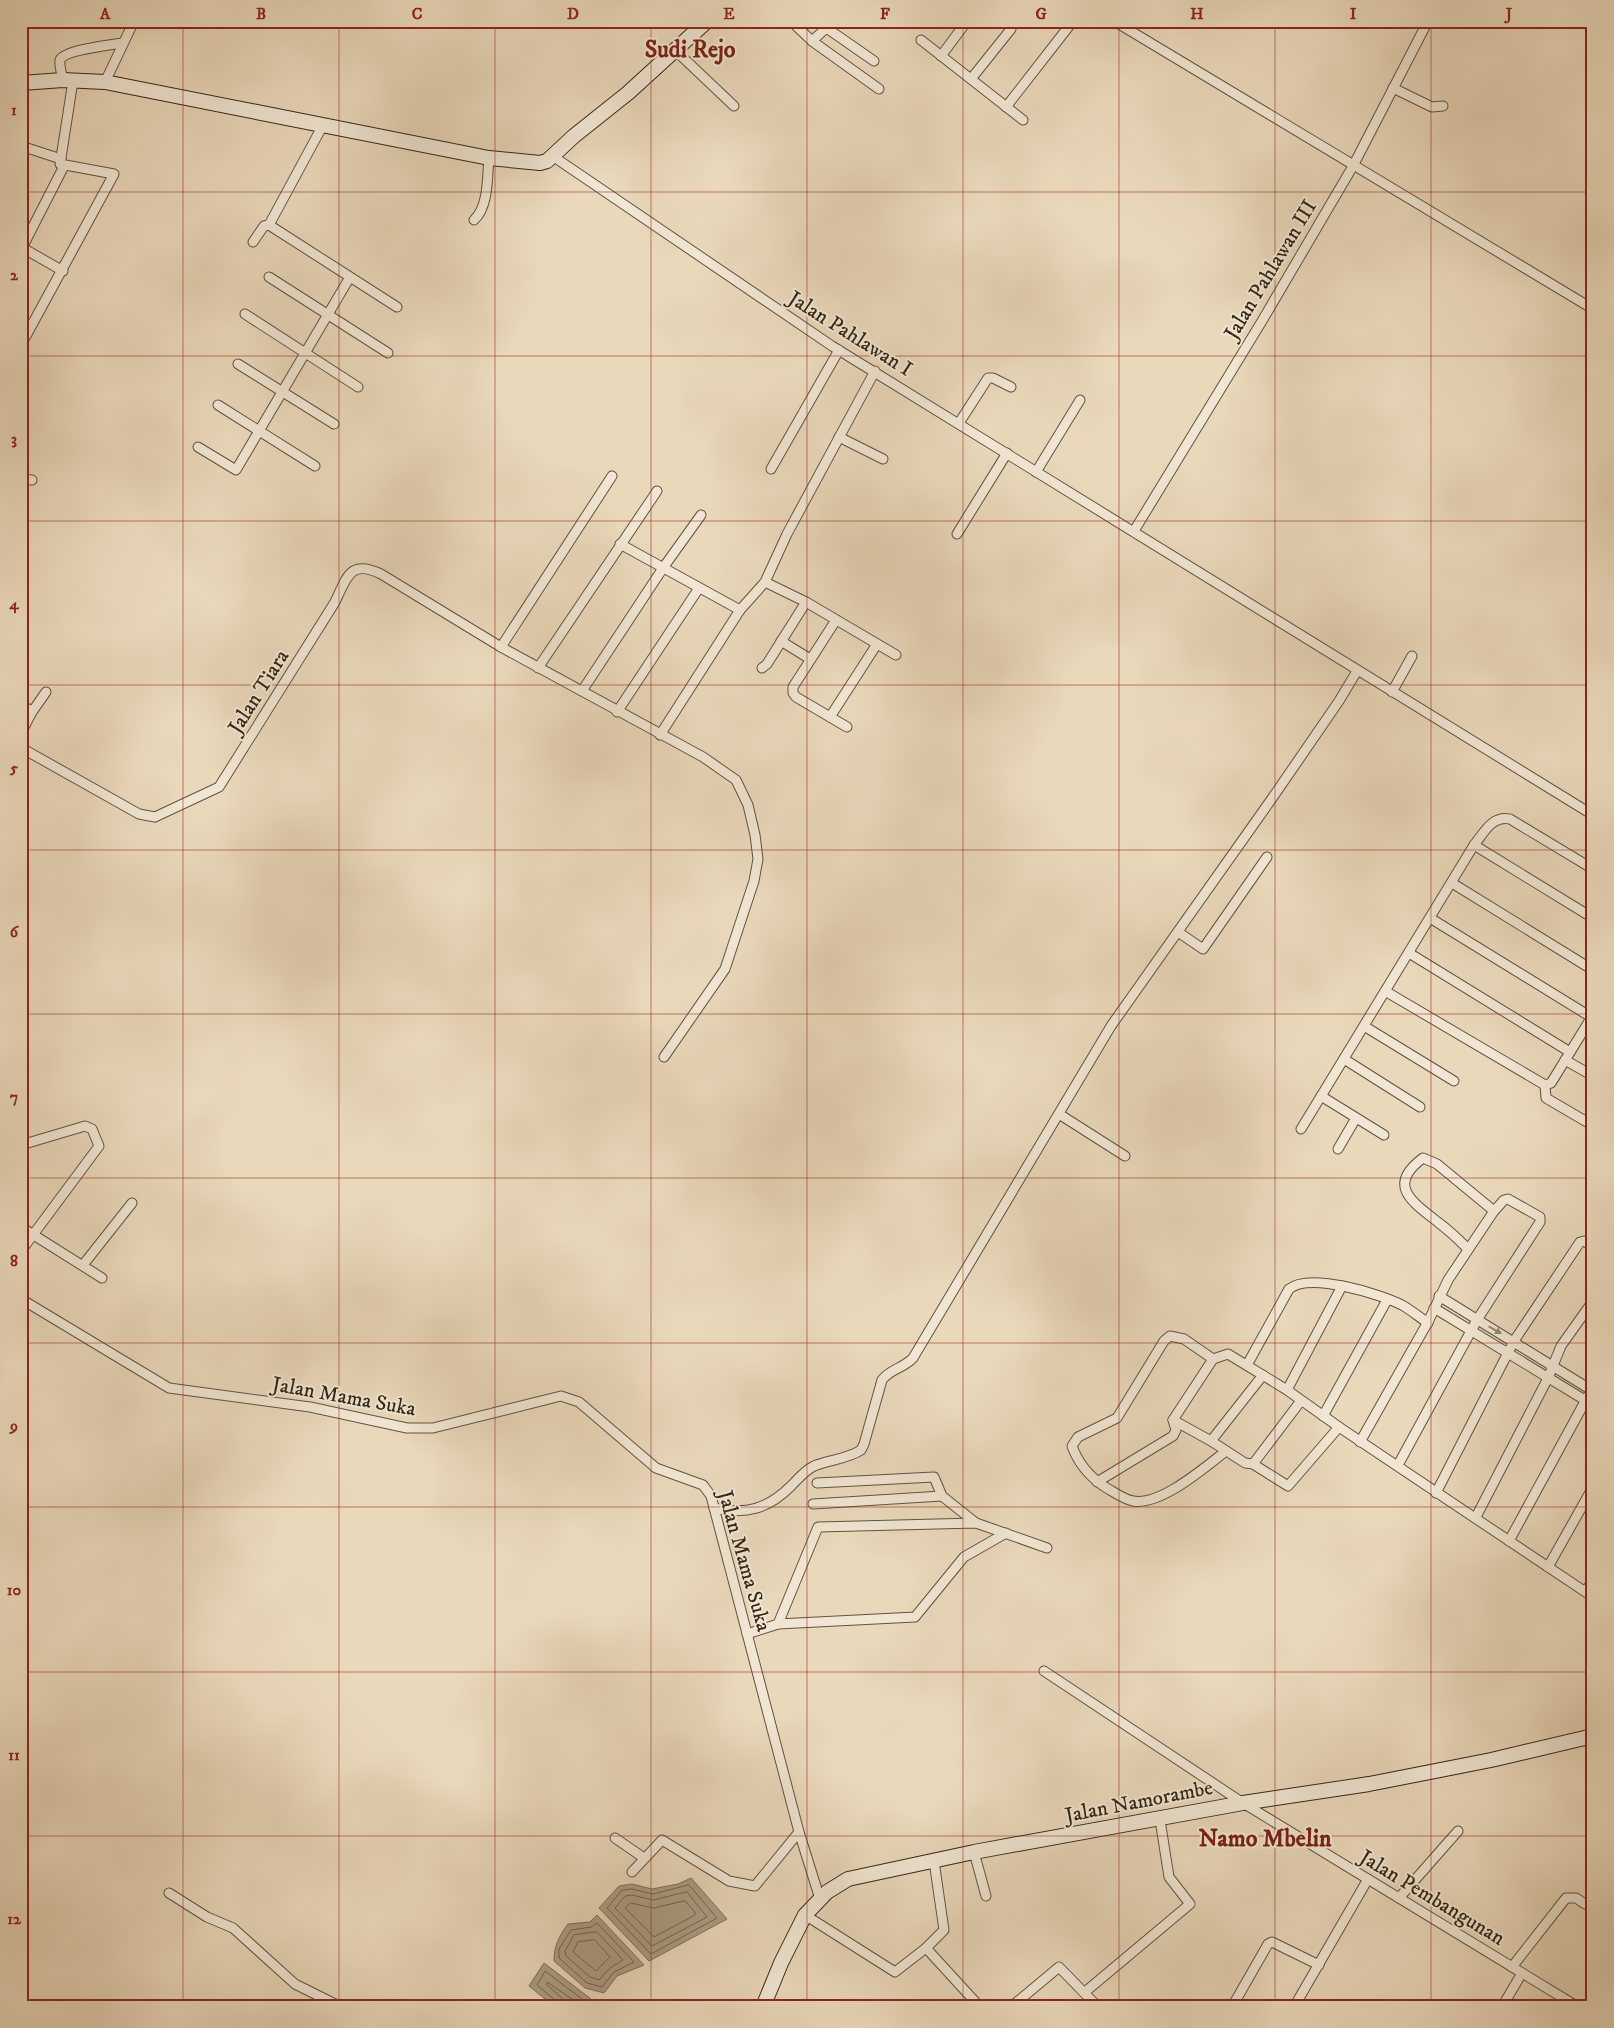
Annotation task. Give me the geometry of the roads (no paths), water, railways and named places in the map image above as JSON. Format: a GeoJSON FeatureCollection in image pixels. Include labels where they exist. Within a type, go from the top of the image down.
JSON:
{"type":"FeatureCollection","features":[{"type":"Feature","properties":{"kind":"main road"},"geometry":{"type":"LineString","coordinates":[[21,83],[68,80],[105,82],[489,158],[540,163],[554,157],[574,136],[628,93],[707,21]]}},
{"type":"Feature","properties":{"kind":"main road","name":"Jalan Namorambe"},"geometry":{"type":"LineString","coordinates":[[763,2007],[781,1962],[805,1915],[839,1884],[852,1878],[974,1852],[1160,1820],[1243,1803],[1369,1784],[1491,1760],[1593,1736]]}},
{"type":"Feature","properties":{"kind":"street"},"geometry":{"type":"LineString","coordinates":[[105,82],[134,21]]}},
{"type":"Feature","properties":{"kind":"street"},"geometry":{"type":"LineString","coordinates":[[791,21],[812,41],[879,89]]}},
{"type":"Feature","properties":{"kind":"street"},"geometry":{"type":"LineString","coordinates":[[941,56],[967,21]]}},
{"type":"Feature","properties":{"kind":"street"},"geometry":{"type":"LineString","coordinates":[[1006,106],[1073,21]]}},
{"type":"Feature","properties":{"kind":"street"},"geometry":{"type":"LineString","coordinates":[[1114,21],[1593,309]]}},
{"type":"Feature","properties":{"kind":"street","name":"Jalan Pahlawan III"},"geometry":{"type":"LineString","coordinates":[[1134,532],[1353,166],[1428,21]]}},
{"type":"Feature","properties":{"kind":"street"},"geometry":{"type":"LineString","coordinates":[[971,79],[1011,28]]}},
{"type":"Feature","properties":{"kind":"street"},"geometry":{"type":"LineString","coordinates":[[812,41],[824,30],[828,29],[874,61]]}},
{"type":"Feature","properties":{"kind":"street"},"geometry":{"type":"LineString","coordinates":[[921,40],[1023,120]]}},
{"type":"Feature","properties":{"kind":"street"},"geometry":{"type":"LineString","coordinates":[[63,271],[22,249],[63,163],[68,80],[60,62],[64,56],[72,52],[122,43]]}},
{"type":"Feature","properties":{"kind":"street"},"geometry":{"type":"LineString","coordinates":[[676,51],[734,106]]}},
{"type":"Feature","properties":{"kind":"street"},"geometry":{"type":"LineString","coordinates":[[1393,88],[1432,107],[1443,106]]}},
{"type":"Feature","properties":{"kind":"street"},"geometry":{"type":"LineString","coordinates":[[253,242],[264,226],[269,225],[324,125]]}},
{"type":"Feature","properties":{"kind":"street"},"geometry":{"type":"LineString","coordinates":[[21,146],[63,163],[114,174],[63,271],[21,345]]}},
{"type":"Feature","properties":{"kind":"street","name":"Jalan Pahlawan I"},"geometry":{"type":"LineString","coordinates":[[554,157],[621,205],[839,350],[1356,671],[1593,815]]}},
{"type":"Feature","properties":{"kind":"street"},"geometry":{"type":"LineString","coordinates":[[474,220],[482,211],[489,158]]}},
{"type":"Feature","properties":{"kind":"street"},"geometry":{"type":"LineString","coordinates":[[269,225],[397,307]]}},
{"type":"Feature","properties":{"kind":"street"},"geometry":{"type":"LineString","coordinates":[[269,277],[388,353]]}},
{"type":"Feature","properties":{"kind":"street"},"geometry":{"type":"LineString","coordinates":[[198,447],[236,470],[350,277]]}},
{"type":"Feature","properties":{"kind":"street"},"geometry":{"type":"LineString","coordinates":[[245,314],[358,387]]}},
{"type":"Feature","properties":{"kind":"street"},"geometry":{"type":"LineString","coordinates":[[771,469],[839,350]]}},
{"type":"Feature","properties":{"kind":"street"},"geometry":{"type":"LineString","coordinates":[[238,364],[334,424]]}},
{"type":"Feature","properties":{"kind":"street"},"geometry":{"type":"LineString","coordinates":[[660,735],[740,610],[765,582],[787,534],[875,371]]}},
{"type":"Feature","properties":{"kind":"street"},"geometry":{"type":"LineString","coordinates":[[959,423],[988,378],[993,378],[1011,387]]}},
{"type":"Feature","properties":{"kind":"street"},"geometry":{"type":"LineString","coordinates":[[1036,472],[1080,400]]}},
{"type":"Feature","properties":{"kind":"street"},"geometry":{"type":"LineString","coordinates":[[218,405],[315,466]]}},
{"type":"Feature","properties":{"kind":"street"},"geometry":{"type":"LineString","coordinates":[[839,437],[883,459]]}},
{"type":"Feature","properties":{"kind":"street"},"geometry":{"type":"LineString","coordinates":[[957,534],[1007,453]]}},
{"type":"Feature","properties":{"kind":"street"},"geometry":{"type":"LineString","coordinates":[[612,476],[501,647],[617,712],[703,757],[736,780],[748,805],[758,859],[746,908],[725,969],[664,1057]]}},
{"type":"Feature","properties":{"kind":"street"},"geometry":{"type":"LineString","coordinates":[[21,479],[32,480]]}},
{"type":"Feature","properties":{"kind":"street"},"geometry":{"type":"LineString","coordinates":[[538,668],[657,491]]}},
{"type":"Feature","properties":{"kind":"street"},"geometry":{"type":"LineString","coordinates":[[582,691],[663,568],[701,515]]}},
{"type":"Feature","properties":{"kind":"street"},"geometry":{"type":"LineString","coordinates":[[620,544],[740,610]]}},
{"type":"Feature","properties":{"kind":"street","name":"Jalan Tiara"},"geometry":{"type":"LineString","coordinates":[[21,750],[25,750],[139,814],[155,817],[219,787],[335,602],[348,576],[354,569],[362,567],[381,574],[501,647]]}},
{"type":"Feature","properties":{"kind":"street"},"geometry":{"type":"LineString","coordinates":[[765,582],[806,602],[896,655]]}},
{"type":"Feature","properties":{"kind":"street"},"geometry":{"type":"LineString","coordinates":[[617,712],[699,588]]}},
{"type":"Feature","properties":{"kind":"street"},"geometry":{"type":"LineString","coordinates":[[762,668],[767,664],[806,602]]}},
{"type":"Feature","properties":{"kind":"street"},"geometry":{"type":"LineString","coordinates":[[836,620],[793,686],[793,693],[796,698],[847,726]]}},
{"type":"Feature","properties":{"kind":"street"},"geometry":{"type":"LineString","coordinates":[[781,641],[810,659]]}},
{"type":"Feature","properties":{"kind":"street"},"geometry":{"type":"LineString","coordinates":[[830,717],[877,644]]}},
{"type":"Feature","properties":{"kind":"street"},"geometry":{"type":"LineString","coordinates":[[1392,692],[1412,656]]}},
{"type":"Feature","properties":{"kind":"street"},"geometry":{"type":"LineString","coordinates":[[714,1508],[732,1512],[748,1511],[766,1506],[781,1495],[806,1471],[861,1450],[882,1380],[887,1373],[907,1364],[913,1358],[1111,1026],[1317,733],[1356,671]]}},
{"type":"Feature","properties":{"kind":"street"},"geometry":{"type":"LineString","coordinates":[[21,733],[32,712],[46,692]]}},
{"type":"Feature","properties":{"kind":"street"},"geometry":{"type":"LineString","coordinates":[[21,704],[32,712]]}},
{"type":"Feature","properties":{"kind":"street"},"geometry":{"type":"LineString","coordinates":[[1301,1129],[1474,845],[1494,820],[1502,817],[1510,819],[1593,868]]}},
{"type":"Feature","properties":{"kind":"street"},"geometry":{"type":"LineString","coordinates":[[1474,845],[1593,918]]}},
{"type":"Feature","properties":{"kind":"street"},"geometry":{"type":"LineString","coordinates":[[1178,932],[1203,949],[1267,857]]}},
{"type":"Feature","properties":{"kind":"street"},"geometry":{"type":"LineString","coordinates":[[1452,882],[1593,970]]}},
{"type":"Feature","properties":{"kind":"street"},"geometry":{"type":"LineString","coordinates":[[1385,991],[1545,1085],[1551,1084],[1592,1016],[1430,918]]}},
{"type":"Feature","properties":{"kind":"street"},"geometry":{"type":"LineString","coordinates":[[1408,953],[1568,1056],[1593,1076]]}},
{"type":"Feature","properties":{"kind":"street"},"geometry":{"type":"LineString","coordinates":[[1364,1026],[1454,1081]]}},
{"type":"Feature","properties":{"kind":"street"},"geometry":{"type":"LineString","coordinates":[[1344,1059],[1420,1108]]}},
{"type":"Feature","properties":{"kind":"street"},"geometry":{"type":"LineString","coordinates":[[1545,1085],[1546,1098],[1587,1122]]}},
{"type":"Feature","properties":{"kind":"street"},"geometry":{"type":"LineString","coordinates":[[1321,1096],[1384,1135]]}},
{"type":"Feature","properties":{"kind":"street"},"geometry":{"type":"LineString","coordinates":[[1059,1114],[1125,1156]]}},
{"type":"Feature","properties":{"kind":"street"},"geometry":{"type":"LineString","coordinates":[[1338,1149],[1356,1118]]}},
{"type":"Feature","properties":{"kind":"street"},"geometry":{"type":"LineString","coordinates":[[21,1145],[85,1126],[92,1129],[99,1146],[64,1196],[32,1234],[21,1251]]}},
{"type":"Feature","properties":{"kind":"street"},"geometry":{"type":"LineString","coordinates":[[1468,1250],[1449,1231],[1411,1202],[1405,1192],[1405,1180],[1414,1165],[1423,1158],[1437,1164],[1494,1211]]}},
{"type":"Feature","properties":{"kind":"street"},"geometry":{"type":"LineString","coordinates":[[1360,1442],[1428,1323],[1439,1296],[1494,1211],[1504,1200],[1508,1199],[1535,1214],[1540,1218],[1540,1222],[1477,1320],[1398,1465]]}},
{"type":"Feature","properties":{"kind":"street"},"geometry":{"type":"LineString","coordinates":[[83,1265],[132,1203]]}},
{"type":"Feature","properties":{"kind":"street"},"geometry":{"type":"LineString","coordinates":[[21,1227],[102,1278]]}},
{"type":"Feature","properties":{"kind":"street"},"geometry":{"type":"LineString","coordinates":[[1436,1493],[1514,1341],[1580,1242],[1593,1247]]}},
{"type":"Feature","properties":{"kind":"street"},"geometry":{"type":"LineString","coordinates":[[1247,1365],[1289,1289],[1299,1283],[1308,1282],[1342,1286],[1402,1306],[1428,1323]]}},
{"type":"Feature","properties":{"kind":"street"},"geometry":{"type":"LineString","coordinates":[[1287,1390],[1342,1286]]}},
{"type":"Feature","properties":{"kind":"street"},"geometry":{"type":"LineString","coordinates":[[1439,1296],[1592,1389],[1589,1403],[1509,1541]]}},
{"type":"Feature","properties":{"kind":"street","name":"Jalan Mama Suka"},"geometry":{"type":"LineString","coordinates":[[21,1299],[169,1388],[310,1407],[407,1428],[433,1428],[561,1396],[579,1402],[656,1468],[703,1485],[711,1496],[799,1832],[820,1900]]}},
{"type":"Feature","properties":{"kind":"street"},"geometry":{"type":"LineString","coordinates":[[1323,1416],[1387,1300]]}},
{"type":"Feature","properties":{"kind":"street"},"geometry":{"type":"LineString","coordinates":[[1476,1517],[1548,1378],[1561,1346],[1593,1301]]}},
{"type":"Feature","properties":{"kind":"street"},"geometry":{"type":"LineString","coordinates":[[1434,1308],[1589,1403]]}},
{"type":"Feature","properties":{"kind":"street"},"geometry":{"type":"LineString","coordinates":[[1212,1359],[1184,1339],[1174,1335],[1164,1341],[1117,1418],[1078,1437],[1072,1443],[1083,1466],[1097,1482],[1128,1500],[1140,1502],[1187,1481],[1226,1450]]}},
{"type":"Feature","properties":{"kind":"street"},"geometry":{"type":"LineString","coordinates":[[1097,1482],[1173,1436],[1176,1430],[1173,1420],[1212,1359],[1228,1354],[1287,1390],[1300,1402],[1338,1428],[1398,1465],[1436,1493],[1476,1517],[1589,1594],[1593,1580]]}},
{"type":"Feature","properties":{"kind":"street"},"geometry":{"type":"LineString","coordinates":[[1211,1441],[1263,1375]]}},
{"type":"Feature","properties":{"kind":"street"},"geometry":{"type":"LineString","coordinates":[[1253,1464],[1300,1402]]}},
{"type":"Feature","properties":{"kind":"street"},"geometry":{"type":"LineString","coordinates":[[1173,1420],[1245,1463],[1253,1464],[1288,1486],[1338,1428]]}},
{"type":"Feature","properties":{"kind":"street"},"geometry":{"type":"LineString","coordinates":[[817,1483],[934,1477],[942,1496],[976,1523]]}},
{"type":"Feature","properties":{"kind":"street"},"geometry":{"type":"LineString","coordinates":[[1548,1567],[1593,1487]]}},
{"type":"Feature","properties":{"kind":"street"},"geometry":{"type":"LineString","coordinates":[[813,1504],[942,1496]]}},
{"type":"Feature","properties":{"kind":"street"},"geometry":{"type":"LineString","coordinates":[[778,1624],[818,1527],[976,1523],[1047,1548]]}},
{"type":"Feature","properties":{"kind":"street"},"geometry":{"type":"LineString","coordinates":[[747,1634],[778,1624],[915,1617],[964,1557],[1006,1533]]}},
{"type":"Feature","properties":{"kind":"street","name":"Jalan Pembangunan"},"geometry":{"type":"LineString","coordinates":[[1044,1671],[1243,1803],[1578,2007]]}},
{"type":"Feature","properties":{"kind":"street"},"geometry":{"type":"LineString","coordinates":[[1085,1992],[1190,1904],[1169,1877],[1160,1820]]}},
{"type":"Feature","properties":{"kind":"street"},"geometry":{"type":"LineString","coordinates":[[1399,1898],[1458,1831]]}},
{"type":"Feature","properties":{"kind":"street"},"geometry":{"type":"LineString","coordinates":[[632,1872],[662,1840],[729,1881],[755,1886],[799,1832]]}},
{"type":"Feature","properties":{"kind":"street"},"geometry":{"type":"LineString","coordinates":[[615,1838],[644,1858]]}},
{"type":"Feature","properties":{"kind":"street"},"geometry":{"type":"LineString","coordinates":[[974,1852],[986,1896]]}},
{"type":"Feature","properties":{"kind":"street"},"geometry":{"type":"LineString","coordinates":[[805,1915],[852,1943],[892,1972],[926,1948],[942,1933],[945,1926],[934,1861]]}},
{"type":"Feature","properties":{"kind":"street"},"geometry":{"type":"LineString","coordinates":[[1294,2007],[1368,1879]]}},
{"type":"Feature","properties":{"kind":"street"},"geometry":{"type":"LineString","coordinates":[[169,1894],[207,1917],[233,1928],[295,1984],[341,2007]]}},
{"type":"Feature","properties":{"kind":"street"},"geometry":{"type":"LineString","coordinates":[[1512,1967],[1566,1898],[1576,1898],[1585,1904]]}},
{"type":"Feature","properties":{"kind":"street"},"geometry":{"type":"LineString","coordinates":[[1232,2007],[1268,1944],[1272,1942],[1319,1965]]}},
{"type":"Feature","properties":{"kind":"street"},"geometry":{"type":"LineString","coordinates":[[926,1948],[980,2007]]}},
{"type":"Feature","properties":{"kind":"street"},"geometry":{"type":"LineString","coordinates":[[1010,2007],[1059,1967],[1098,2007]]}},
{"type":"Feature","properties":{"kind":"street"},"geometry":{"type":"LineString","coordinates":[[1502,2007],[1522,1973]]}},
{"type":"Feature","properties":{"kind":"water"},"geometry":{"type":"Polygon","coordinates":[[[691,1878],[727,1919],[649,1961],[599,1908],[619,1886],[632,1884],[652,1889],[678,1884],[691,1878]]]}},
{"type":"Feature","properties":{"kind":"water"},"geometry":{"type":"Polygon","coordinates":[[[597,1915],[644,1965],[617,1976],[604,1993],[585,1988],[554,1961],[558,1941],[568,1924],[590,1922],[597,1915]]]}},
{"type":"Feature","properties":{"kind":"water"},"geometry":{"type":"Polygon","coordinates":[[[544,1963],[591,1999],[585,2007],[555,2007],[529,1986],[544,1963]]]}},
{"type":"Feature","properties":{"kind":"district","name":"Sudi Rejo"},"geometry":{"type":"Point","coordinates":[690,50]}},
{"type":"Feature","properties":{"kind":"district","name":"Namo Mbelin"},"geometry":{"type":"Point","coordinates":[1265,1839]}}]}
